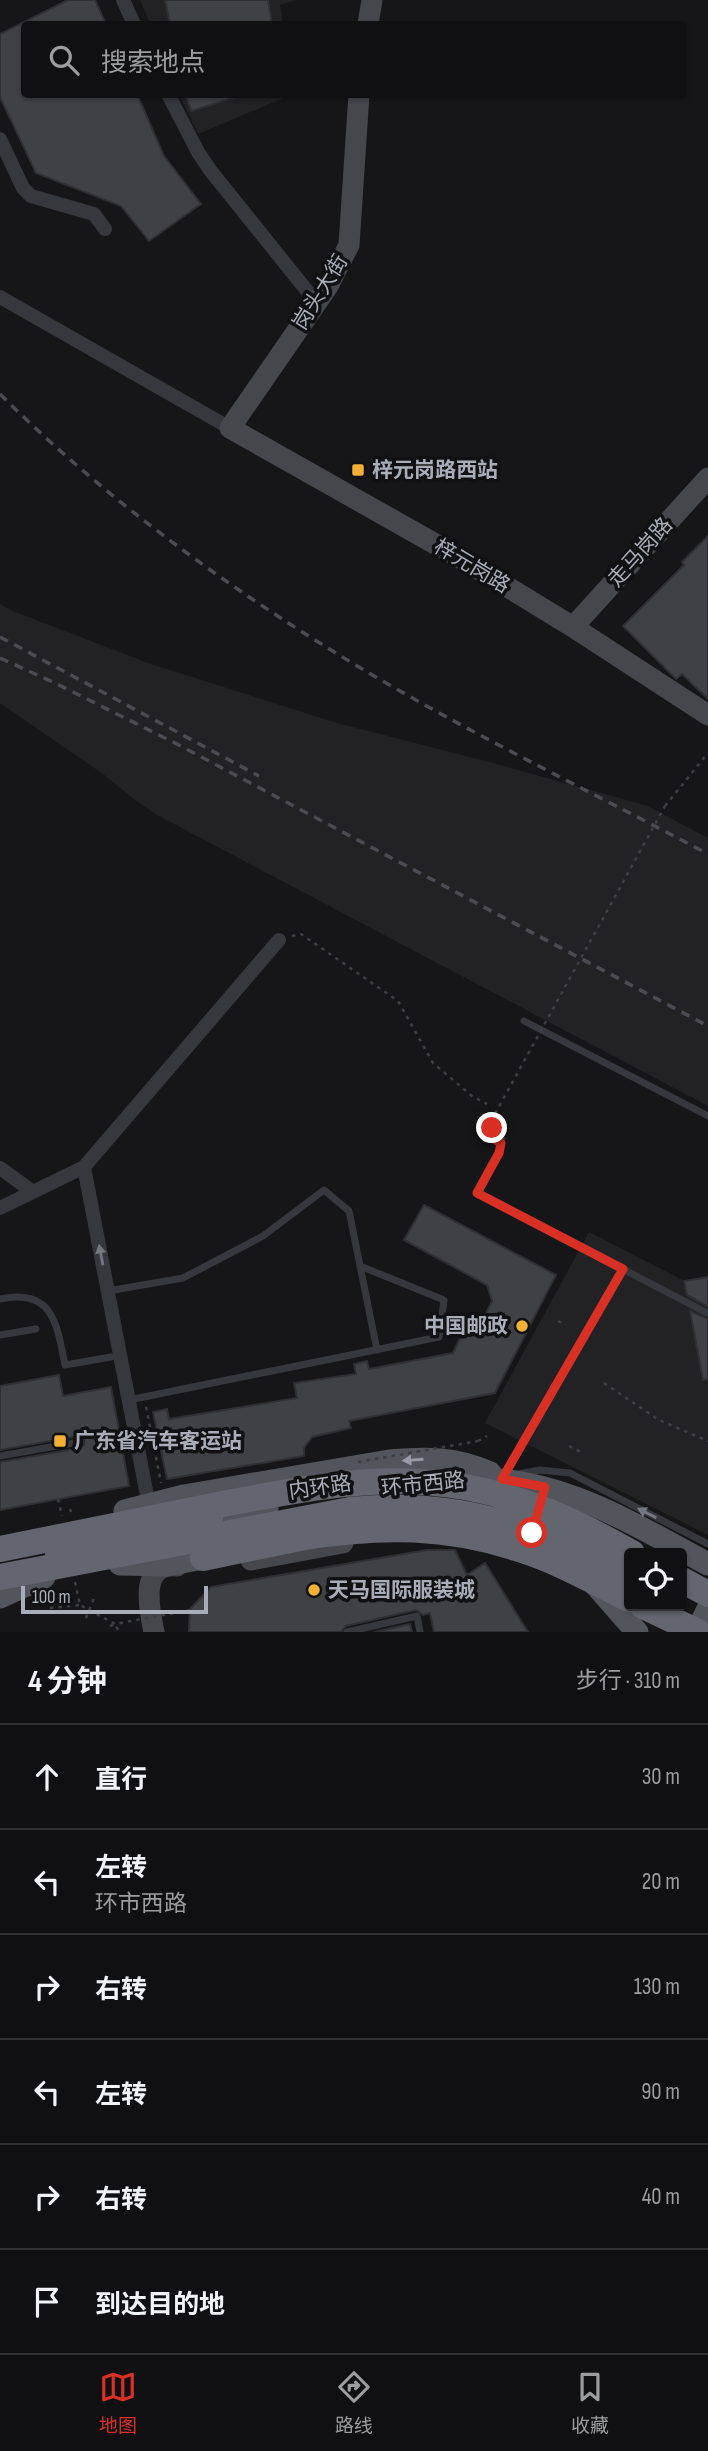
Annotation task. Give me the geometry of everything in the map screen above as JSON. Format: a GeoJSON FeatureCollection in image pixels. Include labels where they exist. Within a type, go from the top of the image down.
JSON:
{"type":"FeatureCollection","features":[{"type":"Feature","properties":{"kind":"highway","name":"内环路"},"geometry":{"type":"LineString","coordinates":[[0,1549],[273,1494],[340,1483],[394,1480],[466,1487],[530,1503],[624,1549]]}},
{"type":"Feature","properties":{"kind":"highway","name":"内环路"},"geometry":{"type":"LineString","coordinates":[[0,1577],[110,1561],[350,1510],[407,1506],[460,1511],[512,1524],[575,1549],[624,1576]]}},
{"type":"Feature","properties":{"kind":"highway"},"geometry":{"type":"LineString","coordinates":[[0,1566],[40,1568],[210,1520]]}},
{"type":"Feature","properties":{"kind":"highway"},"geometry":{"type":"LineString","coordinates":[[203,1558],[343,1531],[402,1527],[450,1532],[524,1550],[624,1596]]}},
{"type":"Feature","properties":{"kind":"highway"},"geometry":{"type":"LineString","coordinates":[[0,1585],[110,1561]]}},
{"type":"Feature","properties":{"kind":"highway"},"geometry":{"type":"LineString","coordinates":[[687,1583],[708,1594]]}},
{"type":"Feature","properties":{"kind":"highway"},"geometry":{"type":"LineString","coordinates":[[687,1610],[708,1622]]}},
{"type":"Feature","properties":{"kind":"highway"},"geometry":{"type":"LineString","coordinates":[[653,1611],[697,1632]]}},
{"type":"Feature","properties":{"kind":"main road"},"geometry":{"type":"LineString","coordinates":[[0,1537],[149,1506],[184,1496],[364,1465],[423,1459],[449,1478],[497,1504],[537,1514],[606,1547],[624,1559]]}},
{"type":"Feature","properties":{"kind":"main road","name":"环市西路"},"geometry":{"type":"LineString","coordinates":[[0,1558],[388,1486],[449,1478],[502,1479],[537,1514],[563,1557],[579,1567],[638,1632]]}},
{"type":"Feature","properties":{"kind":"main road"},"geometry":{"type":"LineString","coordinates":[[446,1519],[449,1478]]}},
{"type":"Feature","properties":{"kind":"main road","name":"环市西路"},"geometry":{"type":"LineString","coordinates":[[0,1585],[40,1568],[110,1561],[345,1521],[393,1517],[446,1519],[500,1530],[537,1514],[589,1502],[637,1526],[663,1548]]}},
{"type":"Feature","properties":{"kind":"main road"},"geometry":{"type":"LineString","coordinates":[[576,1532],[637,1526]]}},
{"type":"Feature","properties":{"kind":"main road"},"geometry":{"type":"LineString","coordinates":[[606,1547],[663,1548]]}},
{"type":"Feature","properties":{"kind":"main road","name":"环市西路"},"geometry":{"type":"LineString","coordinates":[[687,1557],[708,1564]]}},
{"type":"Feature","properties":{"kind":"main road"},"geometry":{"type":"LineString","coordinates":[[110,1561],[166,1565],[203,1558]]}},
{"type":"Feature","properties":{"kind":"main road"},"geometry":{"type":"LineString","coordinates":[[0,1597],[40,1568]]}},
{"type":"Feature","properties":{"kind":"main road"},"geometry":{"type":"LineString","coordinates":[[697,1632],[708,1609]]}},
{"type":"Feature","properties":{"kind":"main road"},"geometry":{"type":"LineString","coordinates":[[675,1611],[689,1632]]}},
{"type":"Feature","properties":{"kind":"street"},"geometry":{"type":"LineString","coordinates":[[123,0],[133,21]]}},
{"type":"Feature","properties":{"kind":"street"},"geometry":{"type":"LineString","coordinates":[[368,21],[372,0]]}},
{"type":"Feature","properties":{"kind":"street"},"geometry":{"type":"LineString","coordinates":[[170,98],[210,170],[316,302]]}},
{"type":"Feature","properties":{"kind":"street","name":"岗头大街"},"geometry":{"type":"LineString","coordinates":[[230,428],[328,286],[349,244],[359,98]]}},
{"type":"Feature","properties":{"kind":"street"},"geometry":{"type":"LineString","coordinates":[[0,139],[23,188],[31,196],[93,214],[105,229]]}},
{"type":"Feature","properties":{"kind":"street"},"geometry":{"type":"LineString","coordinates":[[0,297],[230,428]]}},
{"type":"Feature","properties":{"kind":"street","name":"梓元岗路"},"geometry":{"type":"LineString","coordinates":[[230,428],[460,558],[573,627],[708,715]]}},
{"type":"Feature","properties":{"kind":"street","name":"走马岗路"},"geometry":{"type":"LineString","coordinates":[[573,627],[708,478]]}},
{"type":"Feature","properties":{"kind":"street"},"geometry":{"type":"LineString","coordinates":[[0,1208],[84,1167],[279,940]]}},
{"type":"Feature","properties":{"kind":"street"},"geometry":{"type":"LineString","coordinates":[[84,1167],[149,1506]]}},
{"type":"Feature","properties":{"kind":"street"},"geometry":{"type":"LineString","coordinates":[[0,1168],[33,1192]]}},
{"type":"Feature","properties":{"kind":"street"},"geometry":{"type":"LineString","coordinates":[[154,1632],[148,1606],[150,1587],[154,1575],[166,1565],[204,1567],[438,1525],[472,1523]]}},
{"type":"Feature","properties":{"kind":"lane"},"geometry":{"type":"LineString","coordinates":[[524,1021],[708,1116]]}},
{"type":"Feature","properties":{"kind":"lane"},"geometry":{"type":"LineString","coordinates":[[499,1153],[477,1193],[708,1312]]}},
{"type":"Feature","properties":{"kind":"lane"},"geometry":{"type":"LineString","coordinates":[[107,1291],[183,1278],[263,1236],[324,1190],[349,1210],[377,1350]]}},
{"type":"Feature","properties":{"kind":"lane"},"geometry":{"type":"LineString","coordinates":[[128,1400],[439,1337],[444,1300],[360,1266]]}},
{"type":"Feature","properties":{"kind":"lane"},"geometry":{"type":"LineString","coordinates":[[502,1479],[623,1269]]}},
{"type":"Feature","properties":{"kind":"lane"},"geometry":{"type":"LineString","coordinates":[[0,1299],[20,1296],[40,1301],[55,1320],[65,1365],[111,1357]]}},
{"type":"Feature","properties":{"kind":"lane"},"geometry":{"type":"LineString","coordinates":[[0,1335],[36,1329]]}},
{"type":"Feature","properties":{"kind":"lane"},"geometry":{"type":"LineString","coordinates":[[0,1456],[79,1443]]}},
{"type":"Feature","properties":{"kind":"lane"},"geometry":{"type":"LineString","coordinates":[[502,1479],[540,1470],[570,1473],[708,1544]]}},
{"type":"Feature","properties":{"kind":"lane"},"geometry":{"type":"LineString","coordinates":[[537,1514],[553,1479],[570,1473]]}},
{"type":"Feature","properties":{"kind":"lane"},"geometry":{"type":"LineString","coordinates":[[347,1632],[417,1616],[420,1632]]}},
{"type":"Feature","properties":{"kind":"path"},"geometry":{"type":"LineString","coordinates":[[499,1153],[506,1136],[491,1127],[491,1121],[665,806],[708,753]]}},
{"type":"Feature","properties":{"kind":"path"},"geometry":{"type":"LineString","coordinates":[[279,940],[301,934],[398,1001],[433,1063],[472,1096],[487,1104]]}},
{"type":"Feature","properties":{"kind":"path"},"geometry":{"type":"LineString","coordinates":[[493,1128],[506,1136],[501,1143],[487,1135],[493,1128]]}},
{"type":"Feature","properties":{"kind":"path"},"geometry":{"type":"LineString","coordinates":[[558,1321],[566,1325]]}},
{"type":"Feature","properties":{"kind":"path"},"geometry":{"type":"LineString","coordinates":[[604,1383],[659,1420],[708,1441]]}},
{"type":"Feature","properties":{"kind":"path"},"geometry":{"type":"LineString","coordinates":[[144,1397],[161,1484]]}},
{"type":"Feature","properties":{"kind":"path"},"geometry":{"type":"LineString","coordinates":[[478,1441],[487,1436]]}},
{"type":"Feature","properties":{"kind":"path"},"geometry":{"type":"LineString","coordinates":[[569,1446],[581,1452]]}},
{"type":"Feature","properties":{"kind":"path"},"geometry":{"type":"LineString","coordinates":[[58,1499],[62,1516]]}},
{"type":"Feature","properties":{"kind":"path"},"geometry":{"type":"LineString","coordinates":[[86,1618],[93,1598]]}},
{"type":"Feature","properties":{"kind":"path"},"geometry":{"type":"LineString","coordinates":[[50,1608],[80,1605]]}},
{"type":"Feature","properties":{"kind":"path"},"geometry":{"type":"LineString","coordinates":[[110,1626],[115,1624],[119,1632]]}},
{"type":"Feature","properties":{"kind":"shaded area"},"geometry":{"type":"Polygon","coordinates":[[[140,0],[296,0],[280,5],[283,21],[149,21],[140,0]]]}},
{"type":"Feature","properties":{"kind":"shaded area"},"geometry":{"type":"Polygon","coordinates":[[[180,98],[284,98],[198,134],[180,98]]]}},
{"type":"Feature","properties":{"kind":"shaded area"},"geometry":{"type":"Polygon","coordinates":[[[0,604],[151,664],[337,723],[648,806],[708,838],[708,1106],[157,815],[135,800],[103,774],[0,703],[0,604]]]}},
{"type":"Feature","properties":{"kind":"shaded area"},"geometry":{"type":"Polygon","coordinates":[[[589,1232],[708,1293],[708,1535],[485,1423],[589,1232]]]}},
{"type":"Feature","properties":{"kind":"building"},"geometry":{"type":"Polygon","coordinates":[[[68,0],[95,0],[105,21],[26,21],[68,0]]]}},
{"type":"Feature","properties":{"kind":"building"},"geometry":{"type":"Polygon","coordinates":[[[165,0],[268,0],[272,21],[169,21],[165,0]]]}},
{"type":"Feature","properties":{"kind":"building"},"geometry":{"type":"Polygon","coordinates":[[[21,24],[21,98],[139,98],[164,156],[201,204],[149,241],[121,206],[36,173],[0,97],[0,34],[21,24]]]}},
{"type":"Feature","properties":{"kind":"building"},"geometry":{"type":"Polygon","coordinates":[[[186,98],[233,98],[191,111],[186,98]]]}},
{"type":"Feature","properties":{"kind":"building"},"geometry":{"type":"Polygon","coordinates":[[[708,536],[708,699],[682,674],[676,679],[623,626],[684,565],[682,562],[708,536]]]}},
{"type":"Feature","properties":{"kind":"building"},"geometry":{"type":"Polygon","coordinates":[[[424,1205],[556,1275],[495,1393],[349,1421],[351,1428],[312,1437],[304,1448],[304,1456],[167,1479],[153,1412],[167,1409],[169,1419],[297,1398],[294,1383],[356,1374],[354,1364],[367,1361],[369,1369],[453,1353],[469,1319],[480,1325],[492,1301],[487,1285],[404,1240],[424,1205]]]}},
{"type":"Feature","properties":{"kind":"building"},"geometry":{"type":"Polygon","coordinates":[[[708,1277],[707,1306],[687,1295],[684,1281],[708,1277]]]}},
{"type":"Feature","properties":{"kind":"building"},"geometry":{"type":"Polygon","coordinates":[[[690,1311],[708,1319],[708,1379],[703,1380],[690,1311]]]}},
{"type":"Feature","properties":{"kind":"building","name":"广东省汽车客运站"},"geometry":{"type":"Polygon","coordinates":[[[59,1375],[63,1396],[111,1387],[129,1486],[0,1510],[0,1462],[80,1448],[84,1445],[84,1439],[78,1436],[0,1450],[0,1386],[59,1375]]]}},
{"type":"Feature","properties":{"kind":"building","name":"天马国际服装城"},"geometry":{"type":"Polygon","coordinates":[[[427,1550],[455,1550],[467,1575],[485,1563],[528,1632],[434,1632],[430,1613],[423,1615],[416,1610],[346,1626],[341,1632],[189,1632],[190,1609],[211,1587],[427,1550]]]}},
{"type":"Feature","properties":{"kind":"building"},"geometry":{"type":"Polygon","coordinates":[[[410,1624],[412,1632],[374,1632],[410,1624]]]}},
{"type":"Feature","properties":{"kind":"railway"},"geometry":{"type":"LineString","coordinates":[[0,394],[117,499],[200,563],[287,622],[423,704],[708,854]]}},
{"type":"Feature","properties":{"kind":"railway"},"geometry":{"type":"LineString","coordinates":[[0,637],[259,776]]}},
{"type":"Feature","properties":{"kind":"railway"},"geometry":{"type":"LineString","coordinates":[[0,658],[175,743],[708,1026]]}},
{"type":"Feature","properties":{"kind":"place","name":"梓元岗路西站"},"geometry":{"type":"Point","coordinates":[358,470]}},
{"type":"Feature","properties":{"kind":"place","name":"中国邮政"},"geometry":{"type":"Point","coordinates":[522,1326]}},
{"type":"Feature","properties":{"kind":"place","name":"广东省汽车客运站"},"geometry":{"type":"Point","coordinates":[60,1441]}},
{"type":"Feature","properties":{"kind":"place","name":"天马国际服装城"},"geometry":{"type":"Point","coordinates":[314,1590]}},
{"type":"Feature","properties":{"kind":"route"},"geometry":{"type":"LineString","coordinates":[[492,1128],[487,1135],[501,1143],[499,1153],[477,1193],[623,1269],[502,1479],[545,1487],[532,1533]]}}]}
